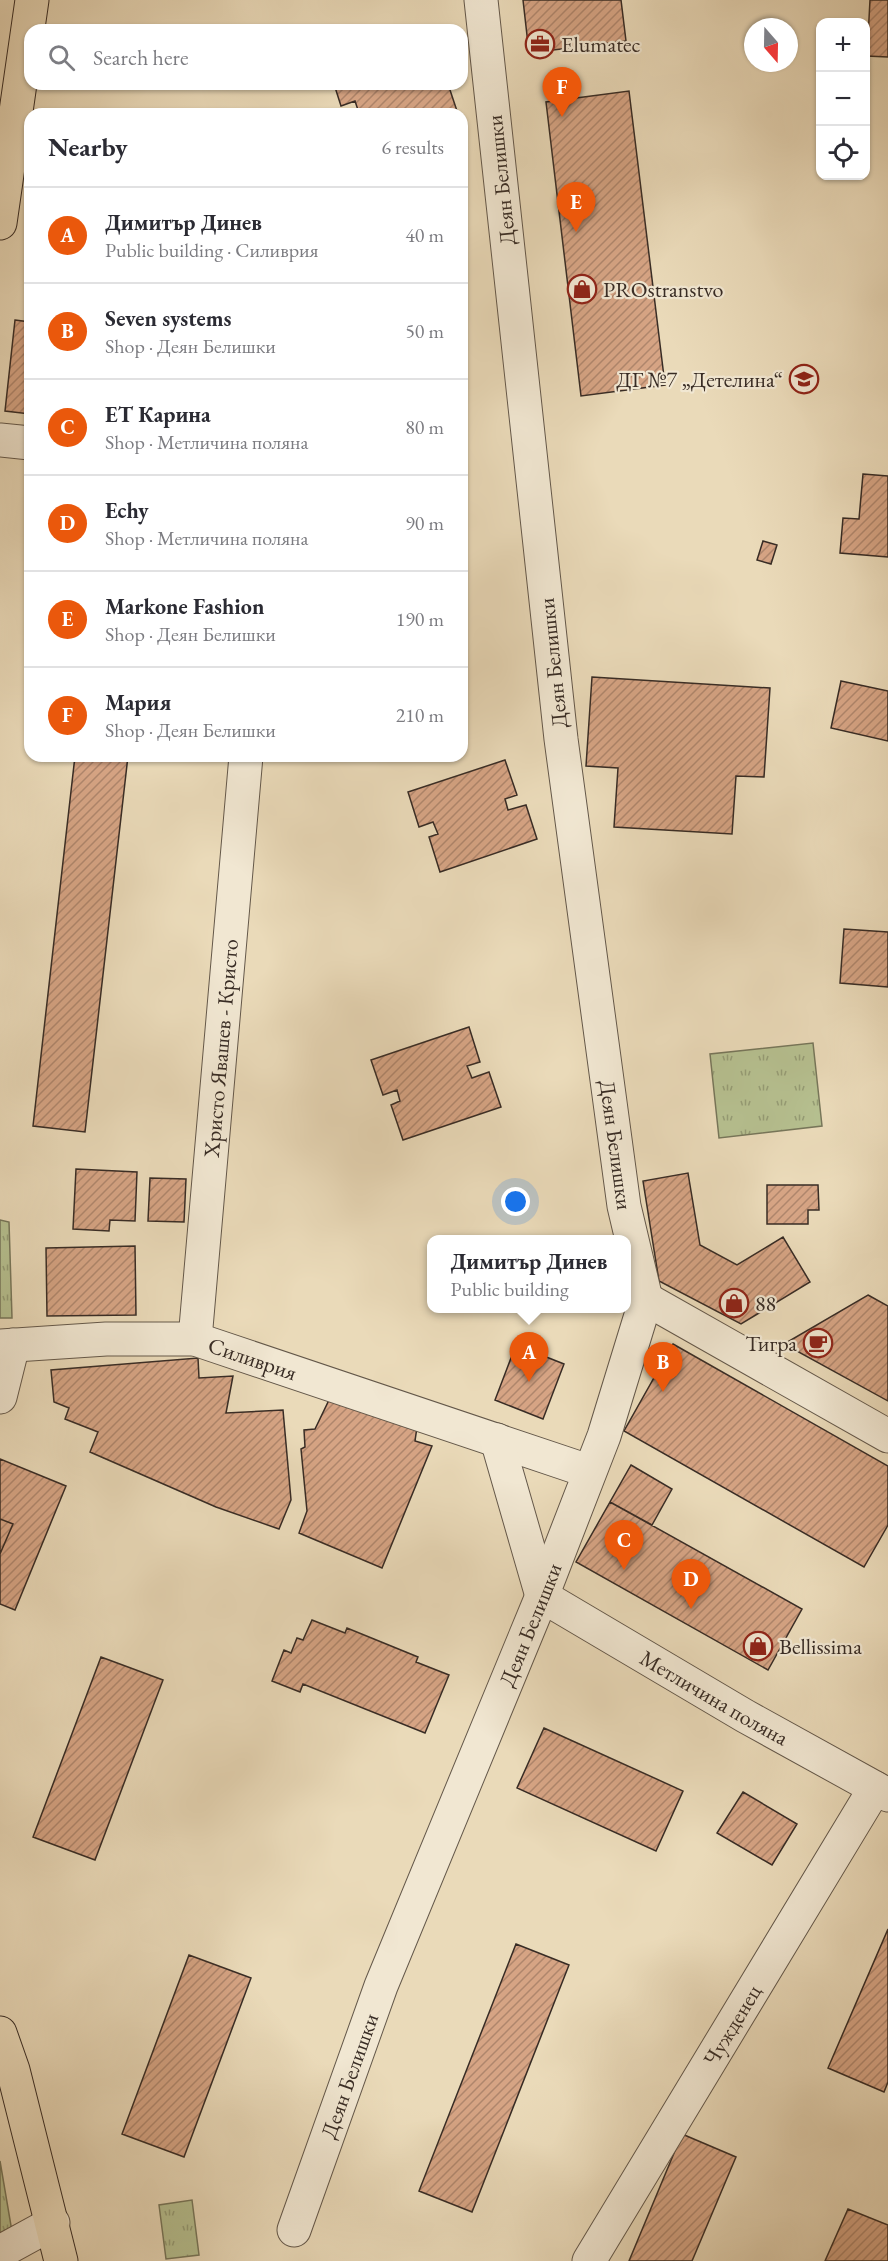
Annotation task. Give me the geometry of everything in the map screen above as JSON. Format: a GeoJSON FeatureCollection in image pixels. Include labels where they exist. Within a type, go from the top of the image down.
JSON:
{"type":"FeatureCollection","features":[{"type":"Feature","properties":{"kind":"main road"},"geometry":{"type":"LineString","coordinates":[[29,24],[32,0]]}},
{"type":"Feature","properties":{"kind":"main road"},"geometry":{"type":"LineString","coordinates":[[0,223],[24,56]]}},
{"type":"Feature","properties":{"kind":"main road"},"geometry":{"type":"LineString","coordinates":[[0,2033],[13,2070],[61,2261]]}},
{"type":"Feature","properties":{"kind":"street","name":"Деян Белишки"},"geometry":{"type":"LineString","coordinates":[[481,0],[561,739],[624,1206],[631,1235]]}},
{"type":"Feature","properties":{"kind":"street"},"geometry":{"type":"LineString","coordinates":[[0,440],[24,442]]}},
{"type":"Feature","properties":{"kind":"street","name":"Христо Явашев - Кристо"},"geometry":{"type":"LineString","coordinates":[[195,1339],[245,762]]}},
{"type":"Feature","properties":{"kind":"street","name":"Деян Белишки"},"geometry":{"type":"LineString","coordinates":[[294,2230],[381,1986],[542,1596],[588,1471],[604,1436],[646,1299],[631,1236]]}},
{"type":"Feature","properties":{"kind":"street"},"geometry":{"type":"LineString","coordinates":[[646,1299],[888,1436]]}},
{"type":"Feature","properties":{"kind":"street","name":"Силиврия"},"geometry":{"type":"LineString","coordinates":[[6,1345],[106,1339],[195,1339],[588,1471]]}},
{"type":"Feature","properties":{"kind":"street"},"geometry":{"type":"LineString","coordinates":[[0,1397],[6,1345]]}},
{"type":"Feature","properties":{"kind":"street"},"geometry":{"type":"LineString","coordinates":[[497,1440],[542,1596]]}},
{"type":"Feature","properties":{"kind":"street","name":"Метличина поляна"},"geometry":{"type":"LineString","coordinates":[[542,1596],[745,1716],[881,1791]]}},
{"type":"Feature","properties":{"kind":"street","name":"Чужденец"},"geometry":{"type":"LineString","coordinates":[[589,2261],[881,1791]]}},
{"type":"Feature","properties":{"kind":"street"},"geometry":{"type":"LineString","coordinates":[[0,2252],[52,2223]]}},
{"type":"Feature","properties":{"kind":"green space"},"geometry":{"type":"Polygon","coordinates":[[[813,1043],[822,1126],[719,1138],[710,1054],[813,1043]]]}},
{"type":"Feature","properties":{"kind":"green space"},"geometry":{"type":"Polygon","coordinates":[[[0,1220],[9,1222],[12,1318],[0,1318],[0,1220]]]}},
{"type":"Feature","properties":{"kind":"green space"},"geometry":{"type":"Polygon","coordinates":[[[0,2161],[17,2261],[0,2261],[0,2161]]]}},
{"type":"Feature","properties":{"kind":"green space"},"geometry":{"type":"Polygon","coordinates":[[[192,2200],[199,2255],[166,2259],[159,2205],[192,2200]]]}},
{"type":"Feature","properties":{"kind":"building"},"geometry":{"type":"Polygon","coordinates":[[[523,0],[621,0],[626,41],[529,53],[523,0]]]}},
{"type":"Feature","properties":{"kind":"building"},"geometry":{"type":"Polygon","coordinates":[[[870,0],[888,0],[888,57],[870,56],[870,0]]]}},
{"type":"Feature","properties":{"kind":"building"},"geometry":{"type":"Polygon","coordinates":[[[336,90],[450,90],[456,108],[357,108],[355,101],[341,106],[336,90]]]}},
{"type":"Feature","properties":{"kind":"building"},"geometry":{"type":"Polygon","coordinates":[[[629,91],[665,385],[581,396],[546,102],[629,91]]]}},
{"type":"Feature","properties":{"kind":"building"},"geometry":{"type":"Polygon","coordinates":[[[15,320],[24,321],[24,413],[5,411],[15,320]]]}},
{"type":"Feature","properties":{"kind":"building"},"geometry":{"type":"Polygon","coordinates":[[[863,474],[888,476],[888,557],[840,553],[843,518],[859,519],[863,474]]]}},
{"type":"Feature","properties":{"kind":"building"},"geometry":{"type":"Polygon","coordinates":[[[763,541],[777,545],[771,564],[757,560],[763,541]]]}},
{"type":"Feature","properties":{"kind":"building"},"geometry":{"type":"Polygon","coordinates":[[[592,677],[770,688],[764,777],[736,776],[732,834],[614,827],[618,768],[586,766],[592,677]]]}},
{"type":"Feature","properties":{"kind":"building"},"geometry":{"type":"Polygon","coordinates":[[[841,681],[888,691],[888,741],[831,728],[841,681]]]}},
{"type":"Feature","properties":{"kind":"building"},"geometry":{"type":"Polygon","coordinates":[[[505,760],[517,795],[505,799],[508,810],[526,805],[537,839],[440,872],[429,837],[438,834],[433,822],[419,827],[408,792],[505,760]]]}},
{"type":"Feature","properties":{"kind":"building"},"geometry":{"type":"Polygon","coordinates":[[[74,762],[127,762],[85,1132],[33,1126],[74,762]]]}},
{"type":"Feature","properties":{"kind":"building"},"geometry":{"type":"Polygon","coordinates":[[[844,929],[888,932],[888,987],[840,983],[844,929]]]}},
{"type":"Feature","properties":{"kind":"building"},"geometry":{"type":"Polygon","coordinates":[[[469,1027],[480,1062],[467,1066],[472,1078],[489,1072],[501,1107],[403,1140],[391,1105],[400,1101],[397,1090],[383,1095],[371,1060],[469,1027]]]}},
{"type":"Feature","properties":{"kind":"building"},"geometry":{"type":"Polygon","coordinates":[[[76,1169],[137,1172],[135,1221],[110,1220],[109,1231],[73,1229],[76,1169]]]}},
{"type":"Feature","properties":{"kind":"building"},"geometry":{"type":"Polygon","coordinates":[[[688,1173],[700,1245],[737,1265],[783,1237],[810,1282],[741,1324],[659,1281],[643,1181],[688,1173]]]}},
{"type":"Feature","properties":{"kind":"building"},"geometry":{"type":"Polygon","coordinates":[[[150,1178],[186,1179],[184,1222],[148,1221],[150,1178]]]}},
{"type":"Feature","properties":{"kind":"building"},"geometry":{"type":"Polygon","coordinates":[[[767,1185],[818,1185],[819,1210],[808,1210],[808,1224],[767,1224],[767,1185]]]}},
{"type":"Feature","properties":{"kind":"building"},"geometry":{"type":"Polygon","coordinates":[[[135,1246],[136,1315],[47,1316],[46,1248],[135,1246]]]}},
{"type":"Feature","properties":{"kind":"building"},"geometry":{"type":"Polygon","coordinates":[[[868,1295],[888,1306],[888,1401],[784,1344],[868,1295]]]}},
{"type":"Feature","properties":{"kind":"building"},"geometry":{"type":"Polygon","coordinates":[[[673,1344],[888,1466],[888,1525],[864,1567],[624,1431],[673,1344]]]}},
{"type":"Feature","properties":{"kind":"building"},"geometry":{"type":"Polygon","coordinates":[[[516,1345],[564,1364],[543,1419],[495,1400],[516,1345]]]}},
{"type":"Feature","properties":{"kind":"building"},"geometry":{"type":"Polygon","coordinates":[[[198,1358],[199,1378],[233,1376],[226,1413],[283,1410],[291,1500],[279,1529],[216,1507],[90,1452],[98,1432],[65,1419],[69,1408],[54,1402],[51,1370],[198,1358]]]}},
{"type":"Feature","properties":{"kind":"building"},"geometry":{"type":"Polygon","coordinates":[[[330,1398],[417,1427],[415,1441],[432,1446],[382,1568],[299,1533],[307,1511],[301,1449],[305,1447],[304,1430],[315,1429],[330,1398]]]}},
{"type":"Feature","properties":{"kind":"building"},"geometry":{"type":"Polygon","coordinates":[[[0,1459],[66,1486],[15,1610],[0,1604],[0,1554],[13,1524],[0,1519],[0,1459]]]}},
{"type":"Feature","properties":{"kind":"building"},"geometry":{"type":"Polygon","coordinates":[[[631,1465],[672,1489],[652,1525],[610,1502],[631,1465]]]}},
{"type":"Feature","properties":{"kind":"building"},"geometry":{"type":"Polygon","coordinates":[[[610,1502],[802,1609],[768,1670],[576,1562],[610,1502]]]}},
{"type":"Feature","properties":{"kind":"building"},"geometry":{"type":"Polygon","coordinates":[[[0,1519],[13,1524],[0,1554],[0,1519]]]}},
{"type":"Feature","properties":{"kind":"building"},"geometry":{"type":"Polygon","coordinates":[[[312,1620],[345,1633],[347,1628],[418,1657],[416,1662],[449,1675],[425,1733],[303,1684],[300,1692],[272,1681],[284,1650],[291,1653],[297,1638],[303,1640],[312,1620]]]}},
{"type":"Feature","properties":{"kind":"building"},"geometry":{"type":"Polygon","coordinates":[[[101,1657],[163,1680],[95,1860],[33,1837],[101,1657]]]}},
{"type":"Feature","properties":{"kind":"building"},"geometry":{"type":"Polygon","coordinates":[[[544,1728],[683,1791],[656,1851],[517,1788],[544,1728]]]}},
{"type":"Feature","properties":{"kind":"building"},"geometry":{"type":"Polygon","coordinates":[[[743,1792],[797,1824],[772,1865],[717,1833],[743,1792]]]}},
{"type":"Feature","properties":{"kind":"building"},"geometry":{"type":"Polygon","coordinates":[[[888,1929],[888,2082],[884,2092],[828,2068],[888,1929]]]}},
{"type":"Feature","properties":{"kind":"building"},"geometry":{"type":"Polygon","coordinates":[[[516,1944],[569,1965],[472,2212],[419,2191],[516,1944]]]}},
{"type":"Feature","properties":{"kind":"building"},"geometry":{"type":"Polygon","coordinates":[[[189,1955],[251,1978],[184,2157],[122,2134],[189,1955]]]}},
{"type":"Feature","properties":{"kind":"building"},"geometry":{"type":"Polygon","coordinates":[[[682,2134],[736,2157],[692,2261],[629,2261],[682,2134]]]}},
{"type":"Feature","properties":{"kind":"building"},"geometry":{"type":"Polygon","coordinates":[[[848,2209],[888,2225],[888,2261],[825,2261],[848,2209]]]}},
{"type":"Feature","properties":{"kind":"place","name":"Elumatec"},"geometry":{"type":"Point","coordinates":[540,44]}},
{"type":"Feature","properties":{"kind":"place","name":"Мария"},"geometry":{"type":"Point","coordinates":[562,117]}},
{"type":"Feature","properties":{"kind":"place","name":"Markone Fashion"},"geometry":{"type":"Point","coordinates":[576,232]}},
{"type":"Feature","properties":{"kind":"place","name":"PROstranstvo"},"geometry":{"type":"Point","coordinates":[582,289]}},
{"type":"Feature","properties":{"kind":"place","name":"ДГ №7 „Детелина“"},"geometry":{"type":"Point","coordinates":[804,379]}},
{"type":"Feature","properties":{"kind":"place","name":"88"},"geometry":{"type":"Point","coordinates":[734,1303]}},
{"type":"Feature","properties":{"kind":"place","name":"Тигра"},"geometry":{"type":"Point","coordinates":[818,1343]}},
{"type":"Feature","properties":{"kind":"place","name":"Димитър Динев"},"geometry":{"type":"Point","coordinates":[529,1382]}},
{"type":"Feature","properties":{"kind":"place","name":"Seven systems"},"geometry":{"type":"Point","coordinates":[663,1392]}},
{"type":"Feature","properties":{"kind":"place","name":"ЕТ Карина"},"geometry":{"type":"Point","coordinates":[624,1570]}},
{"type":"Feature","properties":{"kind":"place","name":"Echy"},"geometry":{"type":"Point","coordinates":[691,1609]}},
{"type":"Feature","properties":{"kind":"place","name":"Bellissima"},"geometry":{"type":"Point","coordinates":[758,1646]}}]}
